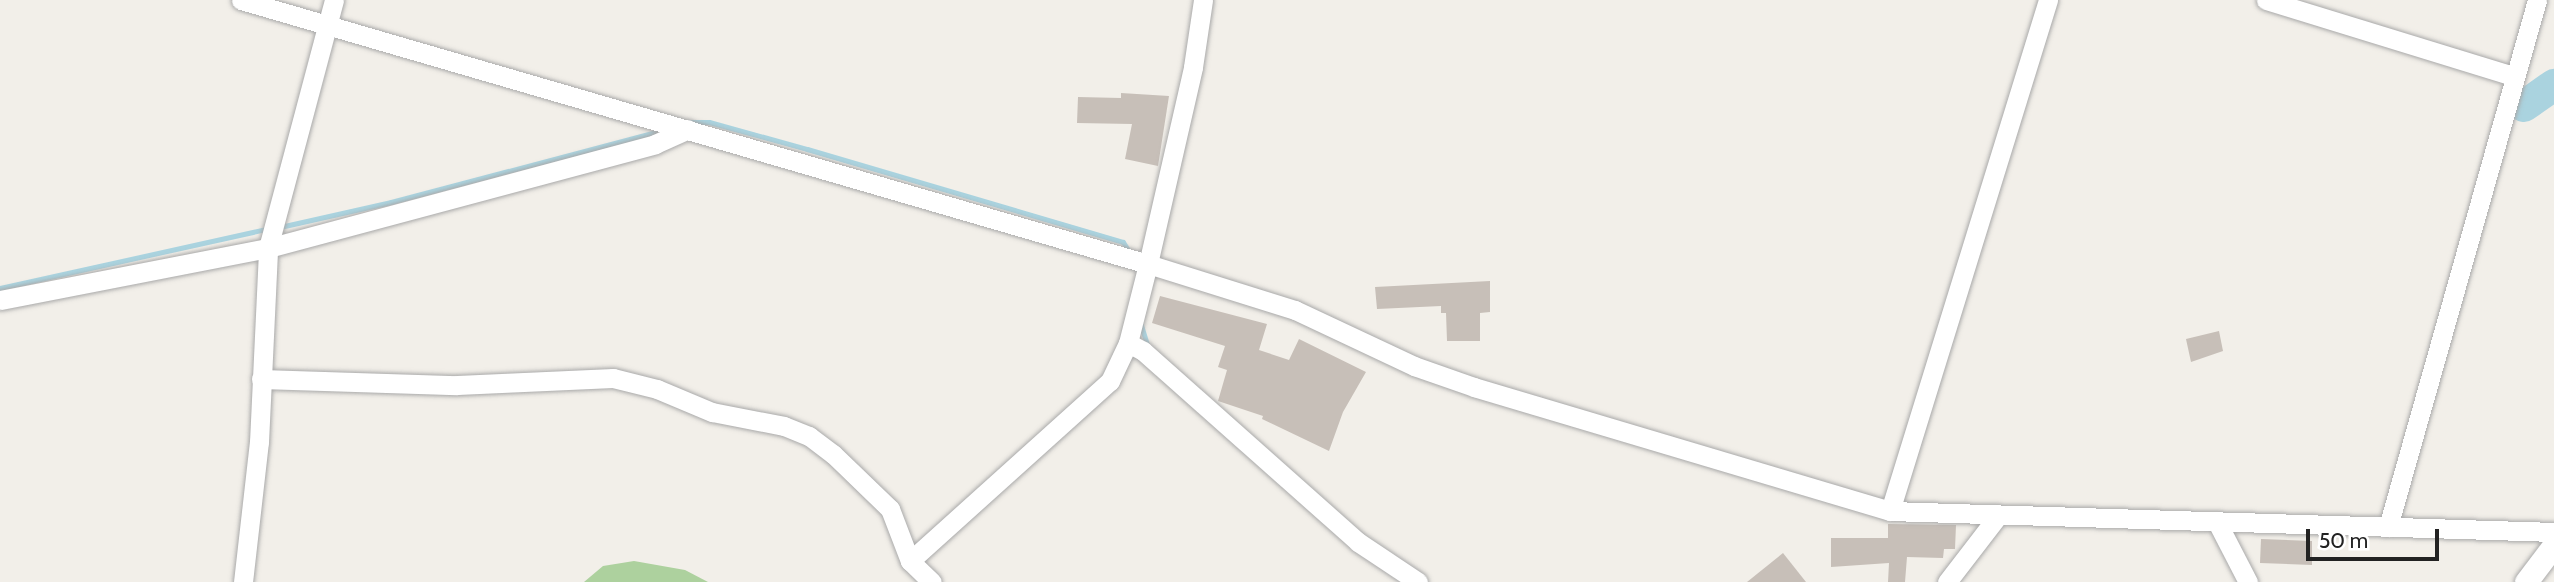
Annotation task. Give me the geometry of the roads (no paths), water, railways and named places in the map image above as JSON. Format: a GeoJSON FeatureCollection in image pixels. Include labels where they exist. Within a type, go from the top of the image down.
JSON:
{"type":"FeatureCollection","features":[{"type":"Feature","properties":{"kind":"street"},"geometry":{"type":"LineString","coordinates":[[241,0],[1148,264],[1295,310],[1414,366],[1474,387],[1889,511],[1997,517],[2554,532]]}},
{"type":"Feature","properties":{"kind":"street"},"geometry":{"type":"LineString","coordinates":[[243,582],[261,379],[268,248],[334,0]]}},
{"type":"Feature","properties":{"kind":"street"},"geometry":{"type":"LineString","coordinates":[[910,561],[1110,381],[1128,343],[1148,264],[1193,67],[1203,0]]}},
{"type":"Feature","properties":{"kind":"street"},"geometry":{"type":"LineString","coordinates":[[1889,511],[2048,0]]}},
{"type":"Feature","properties":{"kind":"street"},"geometry":{"type":"LineString","coordinates":[[2266,0],[2513,76]]}},
{"type":"Feature","properties":{"kind":"street"},"geometry":{"type":"LineString","coordinates":[[2388,527],[2513,76],[2538,0]]}},
{"type":"Feature","properties":{"kind":"street"},"geometry":{"type":"LineString","coordinates":[[0,300],[268,248],[655,144],[688,129]]}},
{"type":"Feature","properties":{"kind":"street"},"geometry":{"type":"LineString","coordinates":[[1128,343],[1143,351],[1358,542],[1418,582]]}},
{"type":"Feature","properties":{"kind":"street"},"geometry":{"type":"LineString","coordinates":[[261,379],[457,385],[594,377],[630,381],[712,412],[768,422],[809,436],[890,509],[910,561],[932,582]]}},
{"type":"Feature","properties":{"kind":"street"},"geometry":{"type":"LineString","coordinates":[[1947,582],[1997,517]]}},
{"type":"Feature","properties":{"kind":"street"},"geometry":{"type":"LineString","coordinates":[[2217,522],[2248,582]]}},
{"type":"Feature","properties":{"kind":"street"},"geometry":{"type":"LineString","coordinates":[[2526,582],[2554,545]]}},
{"type":"Feature","properties":{"kind":"waterway"},"geometry":{"type":"LineString","coordinates":[[2524,106],[2554,85]]}},
{"type":"Feature","properties":{"kind":"waterway"},"geometry":{"type":"LineString","coordinates":[[690,122],[709,122],[807,149],[1123,242],[1130,253]]}},
{"type":"Feature","properties":{"kind":"waterway"},"geometry":{"type":"LineString","coordinates":[[280,227],[391,202],[664,130]]}},
{"type":"Feature","properties":{"kind":"waterway"},"geometry":{"type":"LineString","coordinates":[[0,288],[267,229]]}},
{"type":"Feature","properties":{"kind":"waterway"},"geometry":{"type":"LineString","coordinates":[[1141,325],[1147,345]]}}]}
